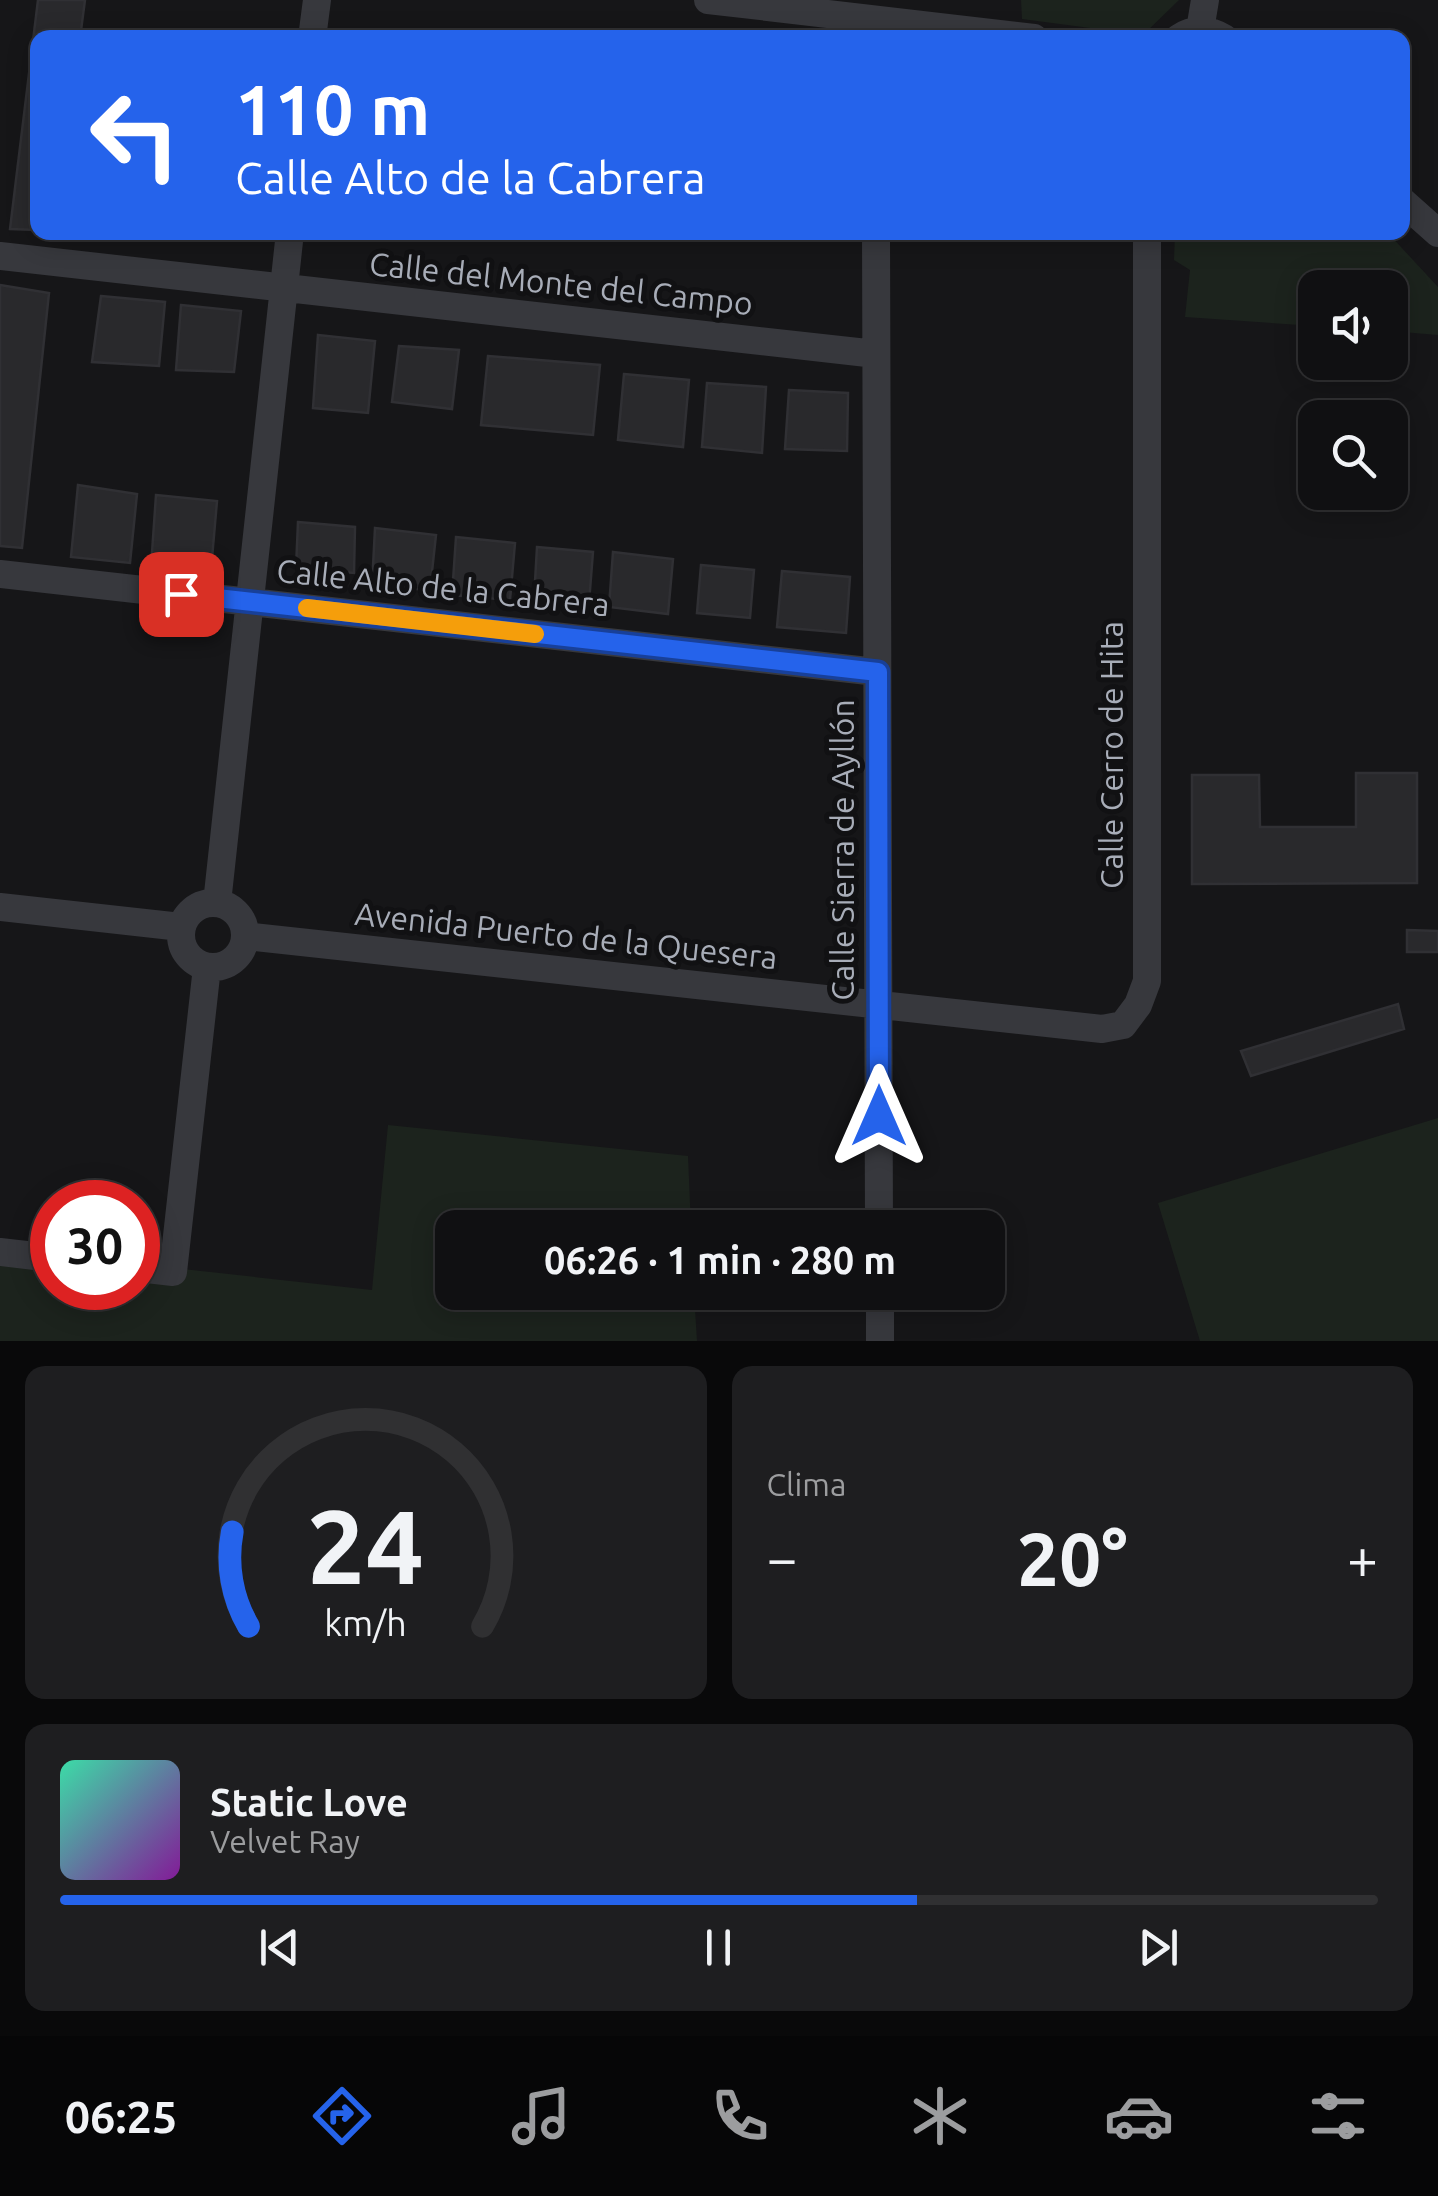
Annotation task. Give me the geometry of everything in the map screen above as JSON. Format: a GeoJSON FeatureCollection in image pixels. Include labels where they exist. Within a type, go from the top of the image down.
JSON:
{"type":"FeatureCollection","features":[{"type":"Feature","properties":{"kind":"street"},"geometry":{"type":"LineString","coordinates":[[313,30],[317,0]]}},
{"type":"Feature","properties":{"kind":"street"},"geometry":{"type":"LineString","coordinates":[[708,0],[967,30]]}},
{"type":"Feature","properties":{"kind":"street"},"geometry":{"type":"LineString","coordinates":[[1201,30],[1204,0]]}},
{"type":"Feature","properties":{"kind":"street"},"geometry":{"type":"LineString","coordinates":[[1410,208],[1438,233]]}},
{"type":"Feature","properties":{"kind":"street"},"geometry":{"type":"LineString","coordinates":[[218,903],[289,240]]}},
{"type":"Feature","properties":{"kind":"street","name":"Calle Sierra de Ayllón"},"geometry":{"type":"LineString","coordinates":[[876,240],[880,1210]]}},
{"type":"Feature","properties":{"kind":"street","name":"Calle Cerro de Hita"},"geometry":{"type":"LineString","coordinates":[[878,1005],[1102,1028],[1123,1024],[1138,1005],[1147,981],[1147,240]]}},
{"type":"Feature","properties":{"kind":"street","name":"Calle del Monte del Campo"},"geometry":{"type":"LineString","coordinates":[[0,256],[876,354]]}},
{"type":"Feature","properties":{"kind":"street","name":"Calle Alto de la Cabrera"},"geometry":{"type":"LineString","coordinates":[[0,574],[878,672]]}},
{"type":"Feature","properties":{"kind":"street"},"geometry":{"type":"LineString","coordinates":[[206,903],[218,903],[240,917],[245,936],[242,950],[233,960],[214,968],[193,961],[181,944],[181,927],[192,910],[206,903]]}},
{"type":"Feature","properties":{"kind":"street"},"geometry":{"type":"LineString","coordinates":[[0,907],[181,927]]}},
{"type":"Feature","properties":{"kind":"street","name":"Avenida Puerto de la Quesera"},"geometry":{"type":"LineString","coordinates":[[245,936],[878,1005]]}},
{"type":"Feature","properties":{"kind":"street"},"geometry":{"type":"LineString","coordinates":[[160,1270],[174,1272],[207,967]]}},
{"type":"Feature","properties":{"kind":"street"},"geometry":{"type":"LineString","coordinates":[[0,1252],[30,1255]]}},
{"type":"Feature","properties":{"kind":"street"},"geometry":{"type":"LineString","coordinates":[[880,1310],[880,1341]]}},
{"type":"Feature","properties":{"kind":"shaded area"},"geometry":{"type":"Polygon","coordinates":[[[1021,0],[1179,0],[1148,30],[1105,30],[1022,19],[1021,0]]]}},
{"type":"Feature","properties":{"kind":"shaded area"},"geometry":{"type":"Polygon","coordinates":[[[1175,240],[1394,240],[1438,287],[1438,335],[1408,332],[1408,270],[1298,270],[1298,325],[1185,317],[1190,270],[1174,260],[1175,240]]]}},
{"type":"Feature","properties":{"kind":"shaded area"},"geometry":{"type":"Polygon","coordinates":[[[1438,1118],[1438,1341],[1200,1341],[1158,1203],[1438,1118]]]}},
{"type":"Feature","properties":{"kind":"shaded area"},"geometry":{"type":"Polygon","coordinates":[[[388,1125],[688,1156],[690,1210],[435,1210],[435,1310],[695,1310],[697,1341],[0,1341],[0,1248],[30,1251],[30,1310],[160,1310],[160,1266],[372,1290],[388,1125]]]}},
{"type":"Feature","properties":{"kind":"building"},"geometry":{"type":"Polygon","coordinates":[[[38,0],[85,0],[81,30],[34,30],[38,0]]]}},
{"type":"Feature","properties":{"kind":"building"},"geometry":{"type":"Polygon","coordinates":[[[30,65],[30,230],[10,229],[30,65]]]}},
{"type":"Feature","properties":{"kind":"building"},"geometry":{"type":"Polygon","coordinates":[[[0,285],[49,293],[22,548],[0,546],[0,285]]]}},
{"type":"Feature","properties":{"kind":"building"},"geometry":{"type":"Polygon","coordinates":[[[101,296],[165,302],[159,366],[92,362],[101,296]]]}},
{"type":"Feature","properties":{"kind":"building"},"geometry":{"type":"Polygon","coordinates":[[[181,305],[241,311],[234,372],[176,370],[181,305]]]}},
{"type":"Feature","properties":{"kind":"building"},"geometry":{"type":"Polygon","coordinates":[[[318,335],[375,341],[368,413],[313,408],[318,335]]]}},
{"type":"Feature","properties":{"kind":"building"},"geometry":{"type":"Polygon","coordinates":[[[399,346],[459,350],[452,409],[392,402],[399,346]]]}},
{"type":"Feature","properties":{"kind":"building"},"geometry":{"type":"Polygon","coordinates":[[[488,356],[600,365],[593,435],[481,425],[488,356]]]}},
{"type":"Feature","properties":{"kind":"building"},"geometry":{"type":"Polygon","coordinates":[[[624,374],[689,380],[683,447],[618,440],[624,374]]]}},
{"type":"Feature","properties":{"kind":"building"},"geometry":{"type":"Polygon","coordinates":[[[707,383],[766,387],[762,453],[702,447],[707,383]]]}},
{"type":"Feature","properties":{"kind":"building"},"geometry":{"type":"Polygon","coordinates":[[[789,390],[848,393],[847,451],[785,449],[789,390]]]}},
{"type":"Feature","properties":{"kind":"building"},"geometry":{"type":"Polygon","coordinates":[[[78,485],[137,494],[130,563],[71,557],[78,485]]]}},
{"type":"Feature","properties":{"kind":"building"},"geometry":{"type":"Polygon","coordinates":[[[156,495],[217,501],[211,570],[151,567],[156,495]]]}},
{"type":"Feature","properties":{"kind":"building"},"geometry":{"type":"Polygon","coordinates":[[[298,522],[355,527],[354,573],[296,568],[298,522]]]}},
{"type":"Feature","properties":{"kind":"building"},"geometry":{"type":"Polygon","coordinates":[[[375,528],[436,535],[430,590],[372,586],[375,528]]]}},
{"type":"Feature","properties":{"kind":"building"},"geometry":{"type":"Polygon","coordinates":[[[456,537],[515,543],[510,600],[452,595],[456,537]]]}},
{"type":"Feature","properties":{"kind":"building"},"geometry":{"type":"Polygon","coordinates":[[[537,547],[593,552],[589,603],[534,599],[537,547]]]}},
{"type":"Feature","properties":{"kind":"building"},"geometry":{"type":"Polygon","coordinates":[[[613,552],[673,559],[668,614],[609,607],[613,552]]]}},
{"type":"Feature","properties":{"kind":"building"},"geometry":{"type":"Polygon","coordinates":[[[701,565],[754,570],[750,618],[697,613],[701,565]]]}},
{"type":"Feature","properties":{"kind":"building"},"geometry":{"type":"Polygon","coordinates":[[[782,571],[850,577],[846,633],[777,627],[782,571]]]}},
{"type":"Feature","properties":{"kind":"building"},"geometry":{"type":"Polygon","coordinates":[[[1356,773],[1417,773],[1417,883],[1192,884],[1192,775],[1259,775],[1260,827],[1356,827],[1356,773]]]}},
{"type":"Feature","properties":{"kind":"building"},"geometry":{"type":"Polygon","coordinates":[[[1407,930],[1438,931],[1438,952],[1407,952],[1407,930]]]}},
{"type":"Feature","properties":{"kind":"building"},"geometry":{"type":"Polygon","coordinates":[[[1398,1004],[1404,1029],[1251,1076],[1241,1051],[1398,1004]]]}},
{"type":"Feature","properties":{"kind":"slow traffic"},"geometry":{"type":"LineString","coordinates":[[307,608],[535,634]]}},
{"type":"Feature","properties":{"kind":"route"},"geometry":{"type":"LineString","coordinates":[[181,594],[878,672],[879,1116]]}}]}
